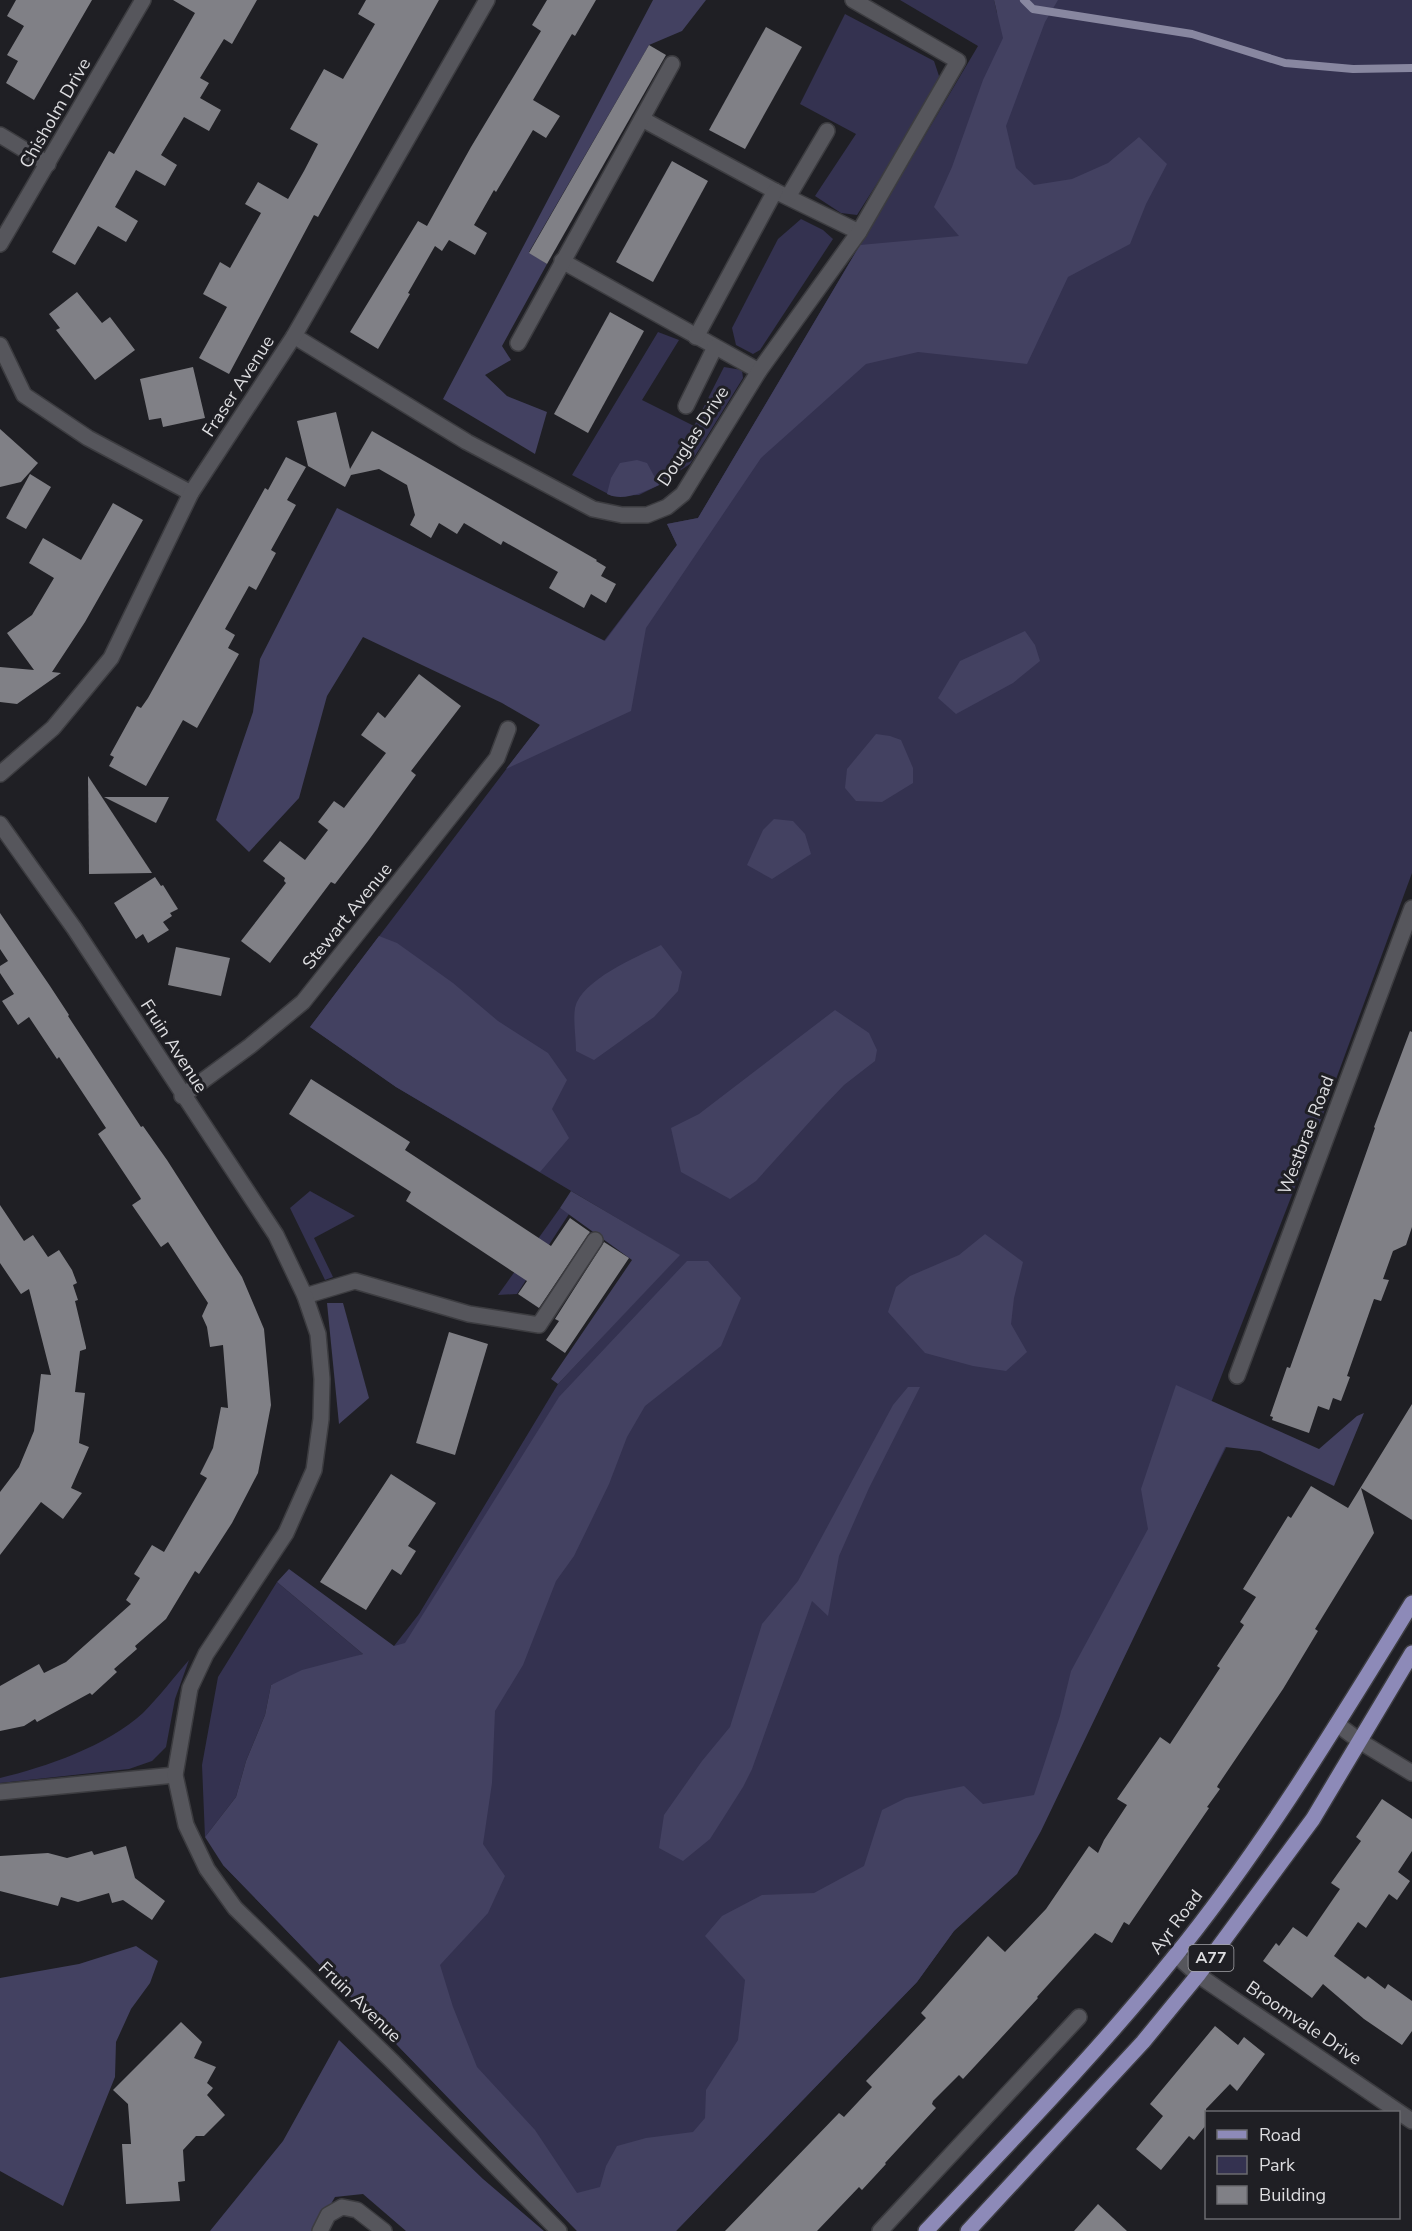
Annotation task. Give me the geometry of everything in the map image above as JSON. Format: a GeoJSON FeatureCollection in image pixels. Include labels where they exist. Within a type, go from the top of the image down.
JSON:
{"type":"FeatureCollection","features":[{"type":"Feature","properties":{"kind":"main road","name":"Ayr Road"},"geometry":{"type":"LineString","coordinates":[[926,2231],[1106,2038],[1176,1955],[1260,1842],[1338,1724],[1412,1603]]}},
{"type":"Feature","properties":{"kind":"main road","name":"A77"},"geometry":{"type":"LineString","coordinates":[[968,2231],[1143,2042],[1198,1975],[1313,1819],[1412,1653]]}},
{"type":"Feature","properties":{"kind":"street","name":"Chisholm Drive"},"geometry":{"type":"LineString","coordinates":[[0,244],[143,0]]}},
{"type":"Feature","properties":{"kind":"street","name":"Fraser Avenue"},"geometry":{"type":"LineString","coordinates":[[0,774],[53,728],[111,658],[191,493],[294,336],[487,0]]}},
{"type":"Feature","properties":{"kind":"street","name":"Douglas Drive"},"geometry":{"type":"LineString","coordinates":[[294,336],[467,442],[593,509],[622,515],[647,514],[667,507],[683,494],[759,371],[859,232],[958,61],[853,0]]}},
{"type":"Feature","properties":{"kind":"street"},"geometry":{"type":"LineString","coordinates":[[518,343],[672,64]]}},
{"type":"Feature","properties":{"kind":"street"},"geometry":{"type":"LineString","coordinates":[[642,119],[781,194],[859,232]]}},
{"type":"Feature","properties":{"kind":"street"},"geometry":{"type":"LineString","coordinates":[[696,337],[781,194],[827,131]]}},
{"type":"Feature","properties":{"kind":"street"},"geometry":{"type":"LineString","coordinates":[[0,135],[48,164]]}},
{"type":"Feature","properties":{"kind":"street"},"geometry":{"type":"LineString","coordinates":[[562,261],[759,371]]}},
{"type":"Feature","properties":{"kind":"street"},"geometry":{"type":"LineString","coordinates":[[0,345],[24,395],[88,438],[191,493]]}},
{"type":"Feature","properties":{"kind":"street"},"geometry":{"type":"LineString","coordinates":[[686,406],[715,347]]}},
{"type":"Feature","properties":{"kind":"street","name":"Stewart Avenue"},"geometry":{"type":"LineString","coordinates":[[183,1096],[250,1046],[303,1002],[496,758],[508,729]]}},
{"type":"Feature","properties":{"kind":"street","name":"Fruin Avenue"},"geometry":{"type":"LineString","coordinates":[[0,824],[74,928],[276,1235],[305,1296],[318,1334],[322,1379],[321,1419],[314,1470],[286,1533],[206,1654],[190,1688],[175,1775],[186,1825],[207,1869],[235,1908],[393,2062],[559,2231]]}},
{"type":"Feature","properties":{"kind":"street","name":"Westbrae Road"},"geometry":{"type":"LineString","coordinates":[[1237,1376],[1410,919]]}},
{"type":"Feature","properties":{"kind":"street"},"geometry":{"type":"LineString","coordinates":[[305,1296],[354,1281],[470,1314],[539,1324],[595,1240]]}},
{"type":"Feature","properties":{"kind":"street"},"geometry":{"type":"LineString","coordinates":[[1338,1724],[1361,1742],[1412,1773]]}},
{"type":"Feature","properties":{"kind":"street"},"geometry":{"type":"LineString","coordinates":[[0,1792],[175,1775]]}},
{"type":"Feature","properties":{"kind":"street","name":"Broomvale Drive"},"geometry":{"type":"LineString","coordinates":[[1176,1955],[1198,1975],[1397,2111]]}},
{"type":"Feature","properties":{"kind":"street"},"geometry":{"type":"LineString","coordinates":[[880,2231],[1079,2017]]}},
{"type":"Feature","properties":{"kind":"street"},"geometry":{"type":"LineString","coordinates":[[320,2231],[328,2215],[342,2207],[357,2210],[384,2231]]}},
{"type":"Feature","properties":{"kind":"green space"},"geometry":{"type":"Polygon","coordinates":[[[900,0],[994,0],[997,13],[1005,0],[1412,0],[1412,873],[1318,1128],[1207,1413],[1236,1428],[1044,1806],[917,1982],[676,2231],[577,2231],[223,1865],[419,1614],[558,1384],[679,1255],[396,1087],[310,1027],[677,545],[667,524],[698,518],[978,46],[900,0]]]}},
{"type":"Feature","properties":{"kind":"green space"},"geometry":{"type":"Polygon","coordinates":[[[845,14],[934,61],[940,79],[928,103],[857,215],[841,213],[815,196],[856,134],[800,104],[845,14]]]}},
{"type":"Feature","properties":{"kind":"green space"},"geometry":{"type":"Polygon","coordinates":[[[801,219],[823,230],[833,239],[760,350],[753,354],[736,345],[732,328],[778,239],[801,219]]]}},
{"type":"Feature","properties":{"kind":"green space"},"geometry":{"type":"Polygon","coordinates":[[[658,332],[679,340],[642,400],[694,426],[724,367],[742,370],[743,378],[690,464],[659,485],[639,495],[612,496],[572,475],[658,332]]]}},
{"type":"Feature","properties":{"kind":"green space"},"geometry":{"type":"Polygon","coordinates":[[[310,1191],[355,1216],[314,1238],[333,1277],[325,1280],[290,1208],[310,1191]]]}},
{"type":"Feature","properties":{"kind":"green space"},"geometry":{"type":"Polygon","coordinates":[[[560,1208],[569,1214],[517,1294],[498,1295],[560,1208]]]}},
{"type":"Feature","properties":{"kind":"green space"},"geometry":{"type":"Polygon","coordinates":[[[277,1582],[363,1654],[271,1685],[265,1715],[246,1761],[236,1797],[205,1837],[202,1765],[218,1677],[277,1582]]]}},
{"type":"Feature","properties":{"kind":"green space"},"geometry":{"type":"Polygon","coordinates":[[[189,1660],[175,1699],[166,1747],[152,1761],[129,1769],[0,1783],[0,1778],[75,1754],[112,1736],[143,1713],[189,1660]]]}},
{"type":"Feature","properties":{"kind":"shaded area"},"geometry":{"type":"Polygon","coordinates":[[[653,0],[706,0],[682,31],[649,45],[529,252],[547,264],[502,346],[511,360],[485,375],[507,396],[547,412],[535,454],[443,399],[653,0]]]}},
{"type":"Feature","properties":{"kind":"shaded area"},"geometry":{"type":"Polygon","coordinates":[[[994,0],[1058,0],[1045,22],[1006,126],[1016,168],[1034,185],[1072,179],[1108,163],[1139,137],[1167,164],[1146,204],[1130,244],[1068,277],[1027,364],[918,352],[866,364],[761,458],[646,628],[631,711],[506,769],[540,725],[502,703],[363,637],[327,696],[299,798],[249,852],[216,820],[253,712],[260,659],[337,508],[605,641],[677,545],[667,524],[698,518],[860,245],[959,236],[934,207],[952,167],[983,80],[1003,38],[994,0]]]}},
{"type":"Feature","properties":{"kind":"shaded area"},"geometry":{"type":"Polygon","coordinates":[[[637,460],[647,463],[659,485],[627,497],[607,494],[611,478],[620,463],[637,460]]]}},
{"type":"Feature","properties":{"kind":"shaded area"},"geometry":{"type":"Polygon","coordinates":[[[1025,631],[1035,645],[1040,661],[1013,683],[956,714],[938,698],[960,661],[1025,631]]]}},
{"type":"Feature","properties":{"kind":"shaded area"},"geometry":{"type":"Polygon","coordinates":[[[876,734],[901,740],[913,768],[913,783],[882,802],[856,801],[845,788],[847,769],[876,734]]]}},
{"type":"Feature","properties":{"kind":"shaded area"},"geometry":{"type":"Polygon","coordinates":[[[774,819],[793,821],[805,834],[811,854],[772,879],[747,865],[763,830],[774,819]]]}},
{"type":"Feature","properties":{"kind":"shaded area"},"geometry":{"type":"Polygon","coordinates":[[[379,936],[397,943],[453,983],[498,1021],[548,1053],[567,1080],[552,1109],[569,1138],[540,1172],[396,1087],[310,1027],[379,936]]]}},
{"type":"Feature","properties":{"kind":"shaded area"},"geometry":{"type":"Polygon","coordinates":[[[661,945],[682,972],[678,991],[654,1017],[594,1060],[576,1051],[574,1013],[579,998],[611,970],[661,945]]]}},
{"type":"Feature","properties":{"kind":"shaded area"},"geometry":{"type":"Polygon","coordinates":[[[835,1010],[869,1033],[877,1050],[875,1061],[844,1085],[756,1181],[730,1199],[681,1172],[671,1128],[699,1114],[835,1010]]]}},
{"type":"Feature","properties":{"kind":"shaded area"},"geometry":{"type":"Polygon","coordinates":[[[571,1191],[680,1255],[558,1384],[551,1379],[632,1260],[560,1208],[571,1191]]]}},
{"type":"Feature","properties":{"kind":"shaded area"},"geometry":{"type":"Polygon","coordinates":[[[985,1234],[1023,1262],[1014,1298],[1011,1324],[1027,1352],[1006,1371],[973,1366],[925,1353],[888,1312],[896,1287],[910,1276],[959,1255],[985,1234]]]}},
{"type":"Feature","properties":{"kind":"shaded area"},"geometry":{"type":"Polygon","coordinates":[[[687,1261],[708,1261],[741,1298],[721,1346],[645,1406],[627,1437],[609,1484],[574,1556],[556,1581],[523,1665],[495,1711],[492,1783],[483,1844],[505,1876],[488,1913],[440,1965],[453,2007],[477,2067],[535,2130],[577,2193],[600,2187],[606,2166],[617,2146],[646,2138],[693,2132],[705,2118],[706,2090],[738,2040],[745,1980],[705,1936],[722,1916],[762,1895],[814,1893],[864,1866],[882,1810],[906,1798],[964,1786],[983,1804],[1034,1795],[1060,1716],[1071,1671],[1148,1529],[1141,1489],[1176,1385],[1319,1449],[1357,1416],[1364,1413],[1334,1486],[1260,1451],[1225,1447],[1041,1831],[1017,1874],[954,1931],[917,1982],[676,2231],[577,2231],[223,1865],[205,1837],[236,1797],[246,1761],[265,1715],[271,1685],[302,1670],[363,1654],[277,1582],[289,1569],[394,1646],[405,1643],[559,1397],[687,1261]]]}},
{"type":"Feature","properties":{"kind":"shaded area"},"geometry":{"type":"Polygon","coordinates":[[[327,1303],[343,1303],[369,1398],[339,1424],[327,1303]]]}},
{"type":"Feature","properties":{"kind":"shaded area"},"geometry":{"type":"Polygon","coordinates":[[[908,1387],[920,1387],[869,1488],[839,1556],[828,1616],[812,1601],[752,1769],[710,1839],[683,1861],[659,1848],[664,1815],[702,1761],[730,1727],[762,1624],[798,1581],[893,1405],[908,1387]]]}},
{"type":"Feature","properties":{"kind":"shaded area"},"geometry":{"type":"Polygon","coordinates":[[[136,1946],[158,1961],[150,1983],[131,2009],[116,2042],[115,2077],[63,2206],[0,2171],[0,1978],[79,1964],[136,1946]]]}},
{"type":"Feature","properties":{"kind":"shaded area"},"geometry":{"type":"Polygon","coordinates":[[[339,2040],[483,2179],[544,2231],[406,2231],[363,2194],[335,2197],[315,2231],[210,2231],[283,2141],[339,2040]]]}},
{"type":"Feature","properties":{"kind":"building"},"geometry":{"type":"Polygon","coordinates":[[[16,0],[92,0],[34,100],[6,83],[18,61],[7,55],[24,26],[7,16],[16,0]]]}},
{"type":"Feature","properties":{"kind":"building"},"geometry":{"type":"Polygon","coordinates":[[[173,0],[257,0],[232,44],[224,39],[200,78],[209,83],[200,98],[221,110],[209,131],[184,117],[161,155],[177,165],[165,186],[136,170],[115,207],[138,221],[126,242],[98,226],[75,265],[52,252],[109,151],[114,154],[195,13],[173,0]]]}},
{"type":"Feature","properties":{"kind":"building"},"geometry":{"type":"Polygon","coordinates":[[[366,0],[439,0],[318,217],[314,215],[229,374],[199,358],[227,307],[203,294],[220,262],[230,268],[261,213],[245,204],[258,182],[288,199],[304,171],[318,144],[290,129],[324,69],[343,79],[375,24],[358,14],[366,0]]]}},
{"type":"Feature","properties":{"kind":"building"},"geometry":{"type":"Polygon","coordinates":[[[547,0],[596,0],[575,36],[572,34],[533,100],[560,116],[546,138],[533,130],[496,192],[494,190],[474,225],[487,233],[475,255],[449,240],[442,251],[435,246],[378,349],[350,332],[418,221],[427,226],[471,147],[541,31],[532,25],[547,0]]]}},
{"type":"Feature","properties":{"kind":"building"},"geometry":{"type":"Polygon","coordinates":[[[766,27],[802,47],[745,149],[709,130],[766,27]]]}},
{"type":"Feature","properties":{"kind":"building"},"geometry":{"type":"Polygon","coordinates":[[[649,45],[666,55],[547,264],[529,253],[649,45]]]}},
{"type":"Feature","properties":{"kind":"building"},"geometry":{"type":"Polygon","coordinates":[[[672,161],[708,181],[653,282],[616,262],[672,161]]]}},
{"type":"Feature","properties":{"kind":"building"},"geometry":{"type":"Polygon","coordinates":[[[77,292],[102,323],[110,317],[135,350],[95,380],[56,330],[60,328],[49,314],[77,292]]]}},
{"type":"Feature","properties":{"kind":"building"},"geometry":{"type":"Polygon","coordinates":[[[610,312],[644,331],[588,433],[554,414],[610,312]]]}},
{"type":"Feature","properties":{"kind":"building"},"geometry":{"type":"Polygon","coordinates":[[[193,367],[205,418],[163,427],[161,418],[149,420],[140,379],[193,367]]]}},
{"type":"Feature","properties":{"kind":"building"},"geometry":{"type":"Polygon","coordinates":[[[336,412],[350,469],[372,431],[597,560],[606,567],[601,576],[616,584],[606,603],[591,594],[584,608],[549,588],[558,572],[503,541],[501,545],[464,523],[457,534],[439,523],[431,538],[410,525],[415,515],[407,485],[379,469],[351,475],[345,487],[308,466],[297,421],[336,412]]]}},
{"type":"Feature","properties":{"kind":"building"},"geometry":{"type":"Polygon","coordinates":[[[0,429],[38,463],[21,482],[0,487],[0,429]]]}},
{"type":"Feature","properties":{"kind":"building"},"geometry":{"type":"Polygon","coordinates":[[[286,457],[306,467],[287,500],[296,505],[271,550],[276,553],[256,590],[249,586],[225,629],[235,635],[228,648],[239,654],[197,728],[183,720],[146,786],[109,766],[114,757],[110,755],[137,706],[141,708],[148,698],[265,488],[268,490],[286,457]]]}},
{"type":"Feature","properties":{"kind":"building"},"geometry":{"type":"Polygon","coordinates":[[[30,474],[51,487],[26,529],[6,518],[30,474]]]}},
{"type":"Feature","properties":{"kind":"building"},"geometry":{"type":"Polygon","coordinates":[[[113,503],[143,520],[85,622],[52,672],[61,673],[17,704],[0,702],[0,667],[34,670],[7,633],[32,615],[54,578],[29,563],[43,538],[81,560],[113,503]]]}},
{"type":"Feature","properties":{"kind":"building"},"geometry":{"type":"Polygon","coordinates":[[[419,674],[461,706],[411,771],[416,775],[368,841],[335,884],[331,882],[270,963],[241,941],[286,883],[285,878],[263,861],[280,841],[305,860],[328,830],[318,822],[334,801],[344,808],[386,753],[361,735],[378,712],[385,718],[419,674]]]}},
{"type":"Feature","properties":{"kind":"building"},"geometry":{"type":"Polygon","coordinates":[[[88,776],[152,873],[89,874],[88,776]]]}},
{"type":"Feature","properties":{"kind":"building"},"geometry":{"type":"Polygon","coordinates":[[[104,797],[169,797],[156,823],[104,797]]]}},
{"type":"Feature","properties":{"kind":"building"},"geometry":{"type":"Polygon","coordinates":[[[155,877],[161,886],[163,885],[178,909],[170,913],[172,916],[163,922],[169,930],[148,943],[143,934],[136,939],[114,903],[155,877]]]}},
{"type":"Feature","properties":{"kind":"building"},"geometry":{"type":"Polygon","coordinates":[[[0,913],[141,1127],[143,1126],[167,1160],[242,1277],[264,1329],[271,1405],[258,1473],[232,1523],[199,1574],[195,1571],[166,1619],[135,1646],[137,1649],[114,1669],[117,1672],[92,1695],[90,1693],[37,1722],[35,1719],[24,1726],[0,1731],[0,1686],[39,1664],[44,1673],[66,1662],[131,1604],[126,1600],[140,1578],[134,1574],[152,1545],[164,1552],[207,1478],[200,1474],[213,1448],[221,1407],[228,1408],[223,1345],[210,1347],[207,1327],[202,1316],[208,1303],[168,1242],[161,1247],[132,1205],[141,1199],[98,1134],[106,1128],[59,1057],[57,1059],[29,1017],[18,1025],[2,1001],[14,994],[0,973],[0,966],[8,961],[0,949],[0,913]]]}},
{"type":"Feature","properties":{"kind":"building"},"geometry":{"type":"Polygon","coordinates":[[[176,947],[230,958],[221,996],[168,985],[176,947]]]}},
{"type":"Feature","properties":{"kind":"building"},"geometry":{"type":"Polygon","coordinates":[[[1410,1031],[1412,1032],[1412,1227],[1406,1245],[1393,1251],[1383,1279],[1389,1280],[1381,1301],[1374,1299],[1347,1376],[1350,1377],[1341,1401],[1333,1398],[1329,1410],[1318,1406],[1309,1433],[1272,1420],[1273,1417],[1270,1416],[1287,1367],[1290,1368],[1410,1031]]]}},
{"type":"Feature","properties":{"kind":"building"},"geometry":{"type":"Polygon","coordinates":[[[311,1079],[410,1142],[405,1150],[551,1246],[570,1218],[590,1232],[539,1308],[518,1294],[527,1281],[406,1201],[411,1192],[289,1114],[311,1079]]]}},
{"type":"Feature","properties":{"kind":"building"},"geometry":{"type":"Polygon","coordinates":[[[0,1205],[24,1241],[33,1235],[48,1257],[59,1250],[72,1270],[77,1283],[73,1285],[78,1300],[75,1301],[86,1349],[80,1351],[75,1392],[85,1393],[79,1443],[89,1447],[71,1488],[82,1493],[63,1519],[41,1502],[0,1555],[0,1492],[19,1467],[34,1431],[41,1374],[51,1375],[29,1289],[21,1294],[0,1263],[0,1205]]]}},
{"type":"Feature","properties":{"kind":"building"},"geometry":{"type":"Polygon","coordinates":[[[604,1242],[629,1258],[565,1353],[546,1340],[559,1321],[555,1319],[604,1242]]]}},
{"type":"Feature","properties":{"kind":"building"},"geometry":{"type":"Polygon","coordinates":[[[449,1332],[488,1344],[455,1455],[416,1443],[449,1332]]]}},
{"type":"Feature","properties":{"kind":"building"},"geometry":{"type":"Polygon","coordinates":[[[1412,1404],[1412,1520],[1361,1488],[1374,1533],[1315,1629],[1318,1631],[1283,1689],[1218,1785],[1220,1789],[1207,1807],[1209,1808],[1129,1925],[1124,1922],[1112,1943],[1095,1933],[963,2079],[959,2075],[933,2101],[932,2104],[936,2108],[862,2190],[859,2187],[817,2231],[725,2231],[839,2113],[844,2117],[872,2087],[866,2081],[926,2018],[921,2013],[988,1936],[1005,1952],[1046,1909],[1089,1846],[1098,1853],[1127,1805],[1117,1799],[1160,1737],[1170,1744],[1220,1668],[1217,1666],[1244,1625],[1240,1622],[1256,1597],[1243,1589],[1288,1516],[1291,1518],[1311,1486],[1348,1508],[1412,1404]]]}},
{"type":"Feature","properties":{"kind":"building"},"geometry":{"type":"Polygon","coordinates":[[[391,1474],[436,1503],[408,1546],[416,1551],[401,1575],[392,1569],[366,1610],[320,1582],[391,1474]]]}},
{"type":"Feature","properties":{"kind":"building"},"geometry":{"type":"Polygon","coordinates":[[[1382,1799],[1412,1819],[1412,1851],[1398,1872],[1410,1881],[1397,1900],[1389,1894],[1366,1928],[1358,1922],[1334,1956],[1365,1979],[1368,1976],[1385,1989],[1388,1984],[1412,2001],[1412,2031],[1402,2045],[1364,2019],[1323,1984],[1312,1998],[1263,1961],[1276,1943],[1279,1946],[1293,1927],[1307,1937],[1340,1889],[1331,1883],[1361,1841],[1356,1837],[1382,1799]]]}},
{"type":"Feature","properties":{"kind":"building"},"geometry":{"type":"Polygon","coordinates":[[[126,1846],[135,1878],[165,1901],[152,1920],[123,1900],[112,1903],[109,1893],[78,1902],[61,1897],[58,1906],[0,1891],[0,1856],[48,1853],[67,1858],[92,1851],[94,1855],[126,1846]]]}},
{"type":"Feature","properties":{"kind":"building"},"geometry":{"type":"Polygon","coordinates":[[[181,2022],[202,2042],[194,2058],[216,2067],[207,2083],[213,2088],[207,2095],[225,2115],[204,2136],[196,2136],[183,2150],[185,2181],[178,2182],[180,2201],[126,2204],[122,2144],[131,2144],[128,2104],[113,2090],[181,2022]]]}},
{"type":"Feature","properties":{"kind":"building"},"geometry":{"type":"Polygon","coordinates":[[[1215,2026],[1238,2045],[1244,2037],[1265,2054],[1237,2091],[1230,2084],[1206,2109],[1205,2126],[1194,2140],[1189,2136],[1161,2170],[1136,2149],[1163,2116],[1150,2104],[1215,2026]]]}},
{"type":"Feature","properties":{"kind":"building"},"geometry":{"type":"Polygon","coordinates":[[[1098,2204],[1127,2231],[1074,2231],[1098,2204]]]}},
{"type":"Feature","properties":{"kind":"waterway"},"geometry":{"type":"LineString","coordinates":[[1024,0],[1033,9],[1192,34],[1285,63],[1353,69],[1412,68]]}}]}
